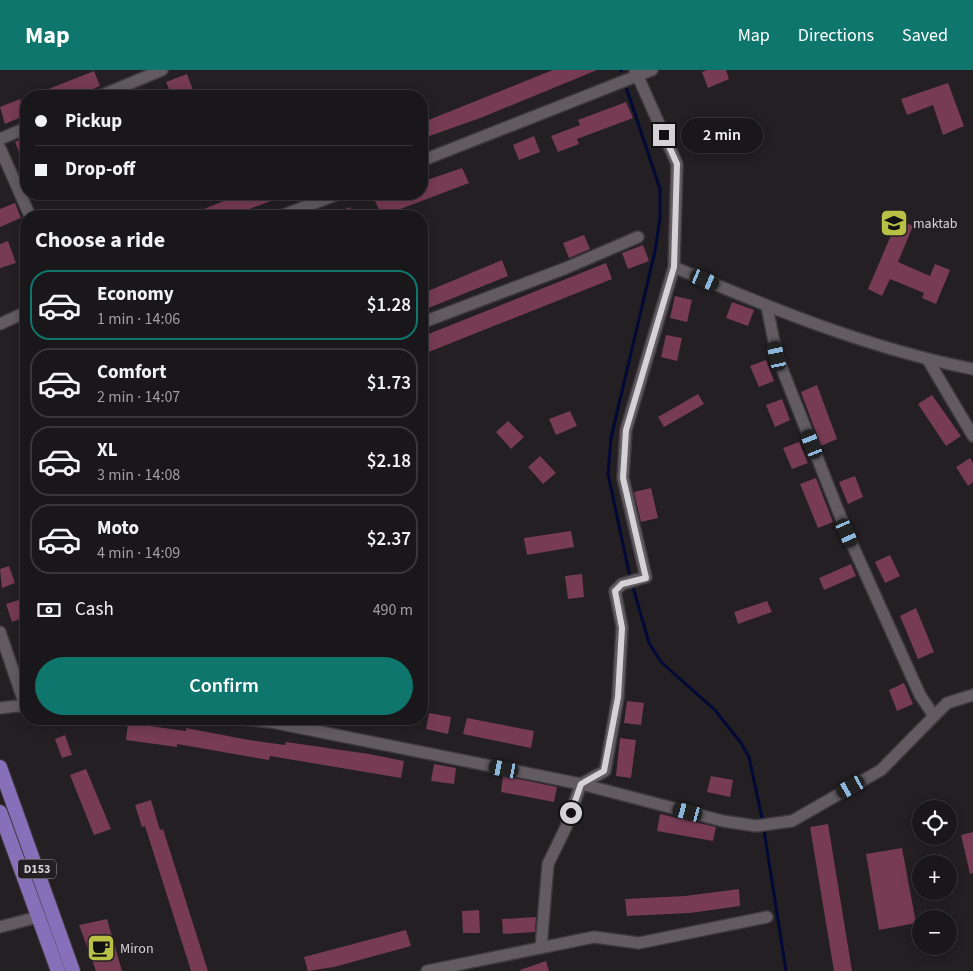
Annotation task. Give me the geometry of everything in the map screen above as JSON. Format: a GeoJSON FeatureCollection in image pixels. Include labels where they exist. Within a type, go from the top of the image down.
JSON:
{"type":"FeatureCollection","features":[{"type":"Feature","properties":{"kind":"main road","name":"D153"},"geometry":{"type":"LineString","coordinates":[[0,767],[73,971]]}},
{"type":"Feature","properties":{"kind":"main road","name":"D153"},"geometry":{"type":"LineString","coordinates":[[0,812],[58,971]]}},
{"type":"Feature","properties":{"kind":"street"},"geometry":{"type":"LineString","coordinates":[[114,90],[162,70]]}},
{"type":"Feature","properties":{"kind":"street"},"geometry":{"type":"LineString","coordinates":[[428,158],[636,73],[652,70]]}},
{"type":"Feature","properties":{"kind":"street"},"geometry":{"type":"LineString","coordinates":[[541,948],[548,864],[566,827],[581,784],[604,771],[618,697],[622,628],[615,591],[622,584],[646,578],[623,478],[626,430],[674,267],[677,164],[636,73]]}},
{"type":"Feature","properties":{"kind":"street"},"geometry":{"type":"LineString","coordinates":[[0,139],[20,131]]}},
{"type":"Feature","properties":{"kind":"street"},"geometry":{"type":"LineString","coordinates":[[0,148],[20,193]]}},
{"type":"Feature","properties":{"kind":"street"},"geometry":{"type":"LineString","coordinates":[[297,210],[322,200]]}},
{"type":"Feature","properties":{"kind":"street"},"geometry":{"type":"LineString","coordinates":[[428,320],[566,268],[638,237]]}},
{"type":"Feature","properties":{"kind":"street"},"geometry":{"type":"LineString","coordinates":[[674,267],[767,307],[928,360],[973,369]]}},
{"type":"Feature","properties":{"kind":"street"},"geometry":{"type":"LineString","coordinates":[[767,307],[777,356],[847,533],[920,695],[934,716]]}},
{"type":"Feature","properties":{"kind":"street"},"geometry":{"type":"LineString","coordinates":[[0,324],[20,315]]}},
{"type":"Feature","properties":{"kind":"street"},"geometry":{"type":"LineString","coordinates":[[928,360],[973,436]]}},
{"type":"Feature","properties":{"kind":"street"},"geometry":{"type":"LineString","coordinates":[[0,632],[20,688]]}},
{"type":"Feature","properties":{"kind":"street"},"geometry":{"type":"LineString","coordinates":[[295,725],[581,784],[723,821],[756,826],[792,821],[881,770],[947,703],[973,694]]}},
{"type":"Feature","properties":{"kind":"street"},"geometry":{"type":"LineString","coordinates":[[0,708],[20,706]]}},
{"type":"Feature","properties":{"kind":"street"},"geometry":{"type":"LineString","coordinates":[[0,927],[38,917]]}},
{"type":"Feature","properties":{"kind":"street"},"geometry":{"type":"LineString","coordinates":[[427,971],[594,936],[639,943],[767,917]]}},
{"type":"Feature","properties":{"kind":"building"},"geometry":{"type":"Polygon","coordinates":[[[553,70],[597,70],[483,117],[428,137],[428,120],[553,70]]]}},
{"type":"Feature","properties":{"kind":"building"},"geometry":{"type":"Polygon","coordinates":[[[707,70],[726,70],[729,79],[708,88],[702,72],[707,70]]]}},
{"type":"Feature","properties":{"kind":"building"},"geometry":{"type":"Polygon","coordinates":[[[94,71],[100,86],[90,90],[46,90],[94,71]]]}},
{"type":"Feature","properties":{"kind":"building"},"geometry":{"type":"Polygon","coordinates":[[[187,74],[193,90],[169,90],[166,82],[187,74]]]}},
{"type":"Feature","properties":{"kind":"building"},"geometry":{"type":"Polygon","coordinates":[[[948,83],[964,126],[943,135],[933,105],[907,115],[901,99],[948,83]]]}},
{"type":"Feature","properties":{"kind":"building"},"geometry":{"type":"Polygon","coordinates":[[[20,99],[20,118],[5,124],[0,107],[20,99]]]}},
{"type":"Feature","properties":{"kind":"building"},"geometry":{"type":"Polygon","coordinates":[[[626,102],[633,118],[577,139],[579,144],[558,152],[551,136],[580,125],[578,120],[626,102]]]}},
{"type":"Feature","properties":{"kind":"building"},"geometry":{"type":"Polygon","coordinates":[[[534,136],[540,152],[519,160],[513,145],[534,136]]]}},
{"type":"Feature","properties":{"kind":"building"},"geometry":{"type":"Polygon","coordinates":[[[20,140],[20,154],[15,142],[20,140]]]}},
{"type":"Feature","properties":{"kind":"building"},"geometry":{"type":"Polygon","coordinates":[[[462,168],[469,183],[428,199],[428,180],[462,168]]]}},
{"type":"Feature","properties":{"kind":"building"},"geometry":{"type":"Polygon","coordinates":[[[226,200],[274,200],[246,210],[204,209],[226,200]]]}},
{"type":"Feature","properties":{"kind":"building"},"geometry":{"type":"Polygon","coordinates":[[[424,200],[398,210],[379,210],[375,201],[424,200]]]}},
{"type":"Feature","properties":{"kind":"building"},"geometry":{"type":"Polygon","coordinates":[[[15,203],[20,218],[0,227],[0,209],[15,203]]]}},
{"type":"Feature","properties":{"kind":"building"},"geometry":{"type":"Polygon","coordinates":[[[898,219],[913,226],[898,262],[930,276],[935,264],[950,270],[936,304],[922,298],[924,293],[890,279],[882,296],[868,289],[898,219]]]}},
{"type":"Feature","properties":{"kind":"building"},"geometry":{"type":"Polygon","coordinates":[[[584,235],[590,249],[569,258],[563,243],[584,235]]]}},
{"type":"Feature","properties":{"kind":"building"},"geometry":{"type":"Polygon","coordinates":[[[8,241],[16,263],[0,268],[0,244],[8,241]]]}},
{"type":"Feature","properties":{"kind":"building"},"geometry":{"type":"Polygon","coordinates":[[[643,245],[649,261],[628,269],[622,253],[643,245]]]}},
{"type":"Feature","properties":{"kind":"building"},"geometry":{"type":"Polygon","coordinates":[[[502,260],[508,276],[428,308],[428,291],[502,260]]]}},
{"type":"Feature","properties":{"kind":"building"},"geometry":{"type":"Polygon","coordinates":[[[606,263],[612,279],[428,352],[428,334],[606,263]]]}},
{"type":"Feature","properties":{"kind":"building"},"geometry":{"type":"Polygon","coordinates":[[[675,296],[692,300],[687,322],[670,318],[675,296]]]}},
{"type":"Feature","properties":{"kind":"building"},"geometry":{"type":"Polygon","coordinates":[[[732,302],[754,310],[748,326],[726,318],[732,302]]]}},
{"type":"Feature","properties":{"kind":"building"},"geometry":{"type":"Polygon","coordinates":[[[666,335],[682,338],[677,361],[661,357],[666,335]]]}},
{"type":"Feature","properties":{"kind":"building"},"geometry":{"type":"Polygon","coordinates":[[[766,360],[774,381],[759,387],[750,366],[766,360]]]}},
{"type":"Feature","properties":{"kind":"building"},"geometry":{"type":"Polygon","coordinates":[[[817,385],[837,439],[821,446],[801,392],[817,385]]]}},
{"type":"Feature","properties":{"kind":"building"},"geometry":{"type":"Polygon","coordinates":[[[698,394],[704,404],[664,427],[658,417],[698,394]]]}},
{"type":"Feature","properties":{"kind":"building"},"geometry":{"type":"Polygon","coordinates":[[[932,395],[961,436],[946,446],[918,404],[932,395]]]}},
{"type":"Feature","properties":{"kind":"building"},"geometry":{"type":"Polygon","coordinates":[[[782,399],[790,420],[775,427],[766,405],[782,399]]]}},
{"type":"Feature","properties":{"kind":"building"},"geometry":{"type":"Polygon","coordinates":[[[570,411],[577,426],[556,435],[549,419],[570,411]]]}},
{"type":"Feature","properties":{"kind":"building"},"geometry":{"type":"Polygon","coordinates":[[[508,421],[524,437],[511,449],[496,432],[508,421]]]}},
{"type":"Feature","properties":{"kind":"building"},"geometry":{"type":"Polygon","coordinates":[[[799,442],[808,463],[792,469],[783,448],[799,442]]]}},
{"type":"Feature","properties":{"kind":"building"},"geometry":{"type":"Polygon","coordinates":[[[540,456],[556,473],[543,484],[528,467],[540,456]]]}},
{"type":"Feature","properties":{"kind":"building"},"geometry":{"type":"Polygon","coordinates":[[[970,458],[973,463],[973,482],[968,486],[956,467],[970,458]]]}},
{"type":"Feature","properties":{"kind":"building"},"geometry":{"type":"Polygon","coordinates":[[[855,476],[863,497],[848,504],[839,482],[855,476]]]}},
{"type":"Feature","properties":{"kind":"building"},"geometry":{"type":"Polygon","coordinates":[[[816,478],[833,522],[818,528],[800,484],[816,478]]]}},
{"type":"Feature","properties":{"kind":"building"},"geometry":{"type":"Polygon","coordinates":[[[651,488],[658,518],[641,522],[634,492],[651,488]]]}},
{"type":"Feature","properties":{"kind":"building"},"geometry":{"type":"Polygon","coordinates":[[[571,531],[574,547],[527,555],[524,538],[571,531]]]}},
{"type":"Feature","properties":{"kind":"building"},"geometry":{"type":"Polygon","coordinates":[[[890,555],[900,576],[885,583],[875,562],[890,555]]]}},
{"type":"Feature","properties":{"kind":"building"},"geometry":{"type":"Polygon","coordinates":[[[851,564],[856,576],[824,590],[819,578],[851,564]]]}},
{"type":"Feature","properties":{"kind":"building"},"geometry":{"type":"Polygon","coordinates":[[[9,566],[15,583],[2,588],[0,569],[9,566]]]}},
{"type":"Feature","properties":{"kind":"building"},"geometry":{"type":"Polygon","coordinates":[[[582,574],[584,597],[568,599],[565,576],[582,574]]]}},
{"type":"Feature","properties":{"kind":"building"},"geometry":{"type":"Polygon","coordinates":[[[19,600],[20,619],[12,622],[6,604],[19,600]]]}},
{"type":"Feature","properties":{"kind":"building"},"geometry":{"type":"Polygon","coordinates":[[[767,601],[772,612],[738,624],[734,612],[767,601]]]}},
{"type":"Feature","properties":{"kind":"building"},"geometry":{"type":"Polygon","coordinates":[[[916,608],[934,652],[918,659],[900,616],[916,608]]]}},
{"type":"Feature","properties":{"kind":"building"},"geometry":{"type":"Polygon","coordinates":[[[904,683],[913,704],[897,711],[889,690],[904,683]]]}},
{"type":"Feature","properties":{"kind":"building"},"geometry":{"type":"Polygon","coordinates":[[[627,701],[644,703],[641,725],[624,723],[627,701]]]}},
{"type":"Feature","properties":{"kind":"building"},"geometry":{"type":"Polygon","coordinates":[[[429,713],[451,717],[448,734],[426,729],[429,713]]]}},
{"type":"Feature","properties":{"kind":"building"},"geometry":{"type":"Polygon","coordinates":[[[467,718],[534,731],[531,748],[463,734],[467,718]]]}},
{"type":"Feature","properties":{"kind":"building"},"geometry":{"type":"Polygon","coordinates":[[[128,725],[142,725],[186,731],[186,728],[249,740],[285,745],[286,742],[404,761],[401,778],[270,756],[269,760],[177,744],[177,747],[126,740],[128,725]]]}},
{"type":"Feature","properties":{"kind":"building"},"geometry":{"type":"Polygon","coordinates":[[[65,735],[72,755],[62,758],[55,739],[65,735]]]}},
{"type":"Feature","properties":{"kind":"building"},"geometry":{"type":"Polygon","coordinates":[[[620,738],[636,740],[631,778],[616,776],[620,738]]]}},
{"type":"Feature","properties":{"kind":"building"},"geometry":{"type":"Polygon","coordinates":[[[434,764],[456,768],[454,784],[431,781],[434,764]]]}},
{"type":"Feature","properties":{"kind":"building"},"geometry":{"type":"Polygon","coordinates":[[[86,769],[111,829],[94,835],[70,775],[86,769]]]}},
{"type":"Feature","properties":{"kind":"building"},"geometry":{"type":"Polygon","coordinates":[[[503,776],[557,787],[554,802],[501,792],[503,776]]]}},
{"type":"Feature","properties":{"kind":"building"},"geometry":{"type":"Polygon","coordinates":[[[711,776],[733,780],[730,797],[707,792],[711,776]]]}},
{"type":"Feature","properties":{"kind":"building"},"geometry":{"type":"Polygon","coordinates":[[[151,800],[160,830],[163,829],[208,971],[191,971],[145,826],[142,827],[135,805],[151,800]]]}},
{"type":"Feature","properties":{"kind":"building"},"geometry":{"type":"Polygon","coordinates":[[[660,814],[716,827],[713,841],[657,831],[660,814]]]}},
{"type":"Feature","properties":{"kind":"building"},"geometry":{"type":"Polygon","coordinates":[[[828,824],[852,971],[834,971],[810,827],[828,824]]]}},
{"type":"Feature","properties":{"kind":"building"},"geometry":{"type":"Polygon","coordinates":[[[973,832],[973,873],[970,874],[961,835],[973,832]]]}},
{"type":"Feature","properties":{"kind":"building"},"geometry":{"type":"Polygon","coordinates":[[[902,848],[914,910],[912,910],[912,924],[879,930],[866,854],[902,848]]]}},
{"type":"Feature","properties":{"kind":"building"},"geometry":{"type":"Polygon","coordinates":[[[739,889],[740,906],[690,913],[627,916],[625,899],[685,896],[739,889]]]}},
{"type":"Feature","properties":{"kind":"building"},"geometry":{"type":"Polygon","coordinates":[[[479,910],[480,933],[463,933],[462,911],[479,910]]]}},
{"type":"Feature","properties":{"kind":"building"},"geometry":{"type":"Polygon","coordinates":[[[536,917],[535,932],[503,934],[502,919],[536,917]]]}},
{"type":"Feature","properties":{"kind":"building","name":"Miron"},"geometry":{"type":"Polygon","coordinates":[[[107,919],[122,971],[96,971],[79,925],[107,919]]]}},
{"type":"Feature","properties":{"kind":"building"},"geometry":{"type":"Polygon","coordinates":[[[406,930],[411,946],[334,967],[308,971],[304,957],[406,930]]]}},
{"type":"Feature","properties":{"kind":"building"},"geometry":{"type":"Polygon","coordinates":[[[546,961],[549,971],[520,970],[546,961]]]}},
{"type":"Feature","properties":{"kind":"waterway"},"geometry":{"type":"LineString","coordinates":[[626,87],[660,189],[660,218],[655,251],[611,438],[608,474],[630,577]]}},
{"type":"Feature","properties":{"kind":"waterway"},"geometry":{"type":"LineString","coordinates":[[633,587],[649,643],[661,662],[715,710],[741,743],[749,757],[762,818]]}},
{"type":"Feature","properties":{"kind":"waterway"},"geometry":{"type":"LineString","coordinates":[[764,830],[786,971]]}},
{"type":"Feature","properties":{"kind":"place","name":"maktab"},"geometry":{"type":"Point","coordinates":[894,223]}},
{"type":"Feature","properties":{"kind":"place","name":"Miron"},"geometry":{"type":"Point","coordinates":[101,948]}},
{"type":"Feature","properties":{"kind":"route"},"geometry":{"type":"LineString","coordinates":[[571,813],[581,784],[604,771],[618,697],[622,628],[615,591],[622,584],[646,578],[623,478],[626,430],[674,267],[677,164],[664,135]]}}]}
